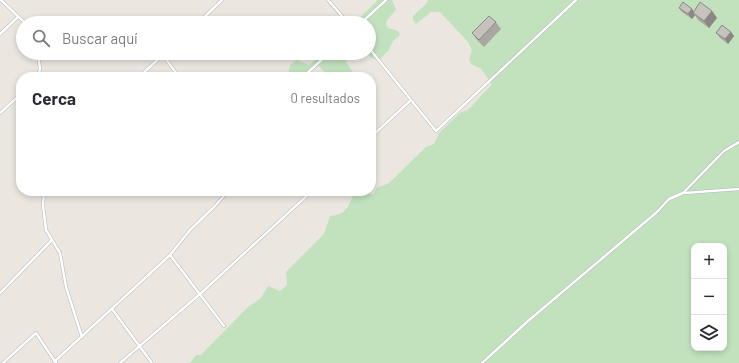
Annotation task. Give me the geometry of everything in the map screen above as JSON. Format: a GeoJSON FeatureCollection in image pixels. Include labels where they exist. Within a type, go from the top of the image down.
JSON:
{"type":"FeatureCollection","features":[{"type":"Feature","properties":{"kind":"lane"},"geometry":{"type":"LineString","coordinates":[[0,0],[17,16]]}},
{"type":"Feature","properties":{"kind":"lane"},"geometry":{"type":"LineString","coordinates":[[205,16],[222,0]]}},
{"type":"Feature","properties":{"kind":"lane"},"geometry":{"type":"LineString","coordinates":[[328,0],[342,16]]}},
{"type":"Feature","properties":{"kind":"lane"},"geometry":{"type":"LineString","coordinates":[[369,16],[386,0]]}},
{"type":"Feature","properties":{"kind":"lane"},"geometry":{"type":"LineString","coordinates":[[376,57],[436,131],[576,0]]}},
{"type":"Feature","properties":{"kind":"lane"},"geometry":{"type":"LineString","coordinates":[[0,34],[16,19]]}},
{"type":"Feature","properties":{"kind":"lane"},"geometry":{"type":"LineString","coordinates":[[39,60],[39,72]]}},
{"type":"Feature","properties":{"kind":"lane"},"geometry":{"type":"LineString","coordinates":[[144,72],[157,60]]}},
{"type":"Feature","properties":{"kind":"lane"},"geometry":{"type":"LineString","coordinates":[[168,60],[176,72]]}},
{"type":"Feature","properties":{"kind":"lane"},"geometry":{"type":"LineString","coordinates":[[308,72],[321,60]]}},
{"type":"Feature","properties":{"kind":"lane"},"geometry":{"type":"LineString","coordinates":[[0,113],[16,99]]}},
{"type":"Feature","properties":{"kind":"lane"},"geometry":{"type":"LineString","coordinates":[[376,132],[411,100]]}},
{"type":"Feature","properties":{"kind":"lane"},"geometry":{"type":"LineString","coordinates":[[684,193],[724,151],[739,142]]}},
{"type":"Feature","properties":{"kind":"lane"},"geometry":{"type":"LineString","coordinates":[[482,363],[528,321],[657,212],[669,199],[684,193],[739,189]]}},
{"type":"Feature","properties":{"kind":"lane"},"geometry":{"type":"LineString","coordinates":[[44,196],[43,212],[46,230],[60,253],[66,287],[82,336]]}},
{"type":"Feature","properties":{"kind":"lane"},"geometry":{"type":"LineString","coordinates":[[3,363],[36,333],[55,362],[170,255],[190,230],[224,196]]}},
{"type":"Feature","properties":{"kind":"lane"},"geometry":{"type":"LineString","coordinates":[[120,363],[200,294],[307,196]]}},
{"type":"Feature","properties":{"kind":"lane"},"geometry":{"type":"LineString","coordinates":[[0,293],[52,240]]}},
{"type":"Feature","properties":{"kind":"lane"},"geometry":{"type":"LineString","coordinates":[[170,255],[224,326]]}},
{"type":"Feature","properties":{"kind":"lane"},"geometry":{"type":"LineString","coordinates":[[112,309],[152,363]]}},
{"type":"Feature","properties":{"kind":"green space"},"geometry":{"type":"Polygon","coordinates":[[[378,0],[392,0],[396,10],[387,20],[386,24],[388,28],[398,31],[400,35],[393,41],[389,50],[379,60],[376,59],[376,16],[361,16],[378,0]]]}},
{"type":"Feature","properties":{"kind":"green space"},"geometry":{"type":"Polygon","coordinates":[[[428,0],[739,0],[739,363],[190,363],[196,355],[201,355],[248,307],[261,298],[268,286],[280,291],[287,285],[286,272],[324,234],[330,216],[343,212],[353,196],[376,196],[377,188],[389,183],[426,147],[434,144],[439,133],[461,112],[468,110],[492,84],[481,69],[471,64],[469,60],[472,50],[468,42],[440,12],[431,12],[416,24],[413,20],[413,16],[427,3],[428,0]]]}},
{"type":"Feature","properties":{"kind":"green space"},"geometry":{"type":"Polygon","coordinates":[[[297,60],[309,65],[315,60],[347,60],[346,62],[353,72],[324,72],[319,66],[308,72],[288,72],[290,65],[297,60]]]}},
{"type":"Feature","properties":{"kind":"building"},"geometry":{"type":"Polygon","coordinates":[[[683,2],[692,9],[688,14],[679,8],[683,2]]]}},
{"type":"Feature","properties":{"kind":"building"},"geometry":{"type":"Polygon","coordinates":[[[700,2],[712,11],[704,21],[693,13],[700,2]]]}},
{"type":"Feature","properties":{"kind":"building"},"geometry":{"type":"Polygon","coordinates":[[[489,16],[496,22],[479,40],[472,33],[489,16]]]}},
{"type":"Feature","properties":{"kind":"building"},"geometry":{"type":"Polygon","coordinates":[[[722,25],[731,32],[725,39],[716,33],[722,25]]]}}]}
